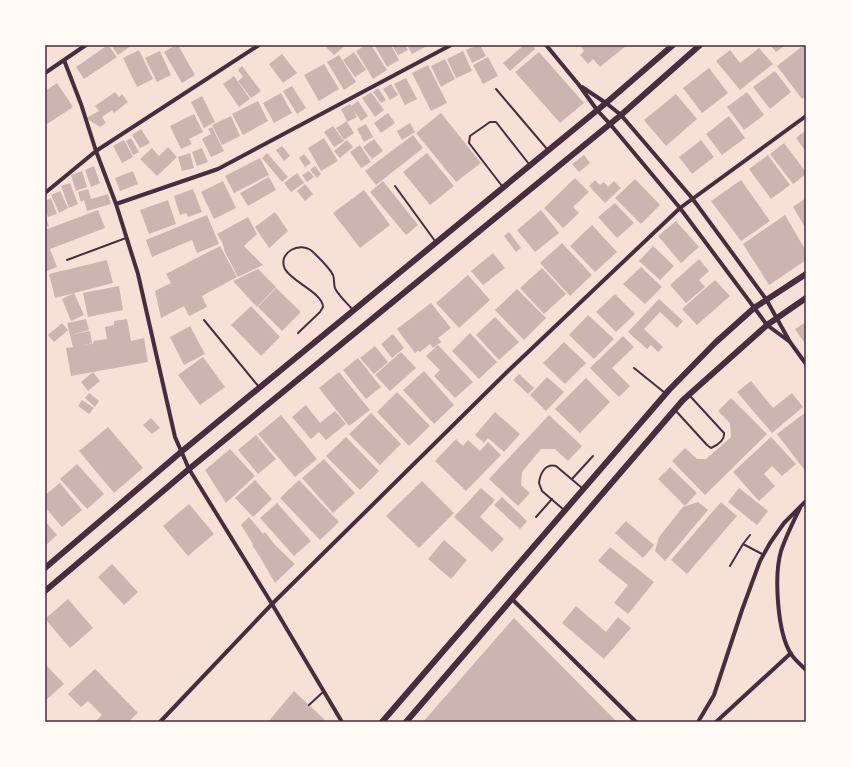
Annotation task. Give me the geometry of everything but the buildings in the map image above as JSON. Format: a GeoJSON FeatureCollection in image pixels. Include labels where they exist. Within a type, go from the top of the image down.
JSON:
{"type":"FeatureCollection","features":[{"type":"Feature","properties":{"kind":"main road"},"geometry":{"type":"LineString","coordinates":[[45,568],[181,452],[606,103],[673,45]]}},
{"type":"Feature","properties":{"kind":"main road"},"geometry":{"type":"LineString","coordinates":[[45,591],[189,469],[621,115],[700,45]]}},
{"type":"Feature","properties":{"kind":"main road"},"geometry":{"type":"LineString","coordinates":[[382,722],[666,394],[715,343],[754,308],[806,274]]}},
{"type":"Feature","properties":{"kind":"main road"},"geometry":{"type":"LineString","coordinates":[[406,722],[689,395],[767,325],[806,298]]}},
{"type":"Feature","properties":{"kind":"street"},"geometry":{"type":"LineString","coordinates":[[45,73],[86,45]]}},
{"type":"Feature","properties":{"kind":"street"},"geometry":{"type":"LineString","coordinates":[[45,193],[96,151],[259,45]]}},
{"type":"Feature","properties":{"kind":"street"},"geometry":{"type":"LineString","coordinates":[[116,204],[218,169],[451,45]]}},
{"type":"Feature","properties":{"kind":"street"},"geometry":{"type":"LineString","coordinates":[[546,45],[579,85],[597,110],[680,208],[767,325],[790,342]]}},
{"type":"Feature","properties":{"kind":"street"},"geometry":{"type":"LineString","coordinates":[[64,60],[116,204],[138,274],[176,437],[181,452],[189,469],[342,722]]}},
{"type":"Feature","properties":{"kind":"street"},"geometry":{"type":"LineString","coordinates":[[579,85],[621,115],[692,198],[766,299],[790,342],[806,364]]}},
{"type":"Feature","properties":{"kind":"street"},"geometry":{"type":"LineString","coordinates":[[160,722],[272,604],[507,372],[680,208],[806,116]]}},
{"type":"Feature","properties":{"kind":"street"},"geometry":{"type":"LineString","coordinates":[[698,722],[714,695],[742,610],[763,555],[784,523],[806,501]]}},
{"type":"Feature","properties":{"kind":"street"},"geometry":{"type":"LineString","coordinates":[[802,505],[791,526],[781,552],[778,578],[778,608],[784,636],[791,654],[806,670]]}},
{"type":"Feature","properties":{"kind":"street"},"geometry":{"type":"LineString","coordinates":[[512,600],[636,722]]}},
{"type":"Feature","properties":{"kind":"street"},"geometry":{"type":"LineString","coordinates":[[716,722],[791,654]]}},
{"type":"Feature","properties":{"kind":"lane"},"geometry":{"type":"LineString","coordinates":[[496,89],[548,150]]}},
{"type":"Feature","properties":{"kind":"lane"},"geometry":{"type":"LineString","coordinates":[[503,187],[469,143],[470,136],[490,122],[496,122],[530,165]]}},
{"type":"Feature","properties":{"kind":"lane"},"geometry":{"type":"LineString","coordinates":[[394,186],[436,242]]}},
{"type":"Feature","properties":{"kind":"lane"},"geometry":{"type":"LineString","coordinates":[[67,260],[127,238]]}},
{"type":"Feature","properties":{"kind":"lane"},"geometry":{"type":"LineString","coordinates":[[298,334],[323,307],[321,300],[294,278],[284,267],[284,259],[286,254],[297,248],[302,246],[309,248],[331,272],[334,277],[336,290],[353,311]]}},
{"type":"Feature","properties":{"kind":"lane"},"geometry":{"type":"LineString","coordinates":[[204,320],[260,388]]}},
{"type":"Feature","properties":{"kind":"lane"},"geometry":{"type":"LineString","coordinates":[[634,368],[666,394]]}},
{"type":"Feature","properties":{"kind":"lane"},"geometry":{"type":"LineString","coordinates":[[675,410],[711,448],[723,440],[724,433],[689,395]]}},
{"type":"Feature","properties":{"kind":"lane"},"geometry":{"type":"LineString","coordinates":[[572,479],[593,456]]}},
{"type":"Feature","properties":{"kind":"lane"},"geometry":{"type":"LineString","coordinates":[[565,510],[542,491],[539,483],[542,472],[547,467],[556,466],[584,489]]}},
{"type":"Feature","properties":{"kind":"lane"},"geometry":{"type":"LineString","coordinates":[[536,517],[552,499]]}},
{"type":"Feature","properties":{"kind":"lane"},"geometry":{"type":"LineString","coordinates":[[730,566],[750,535]]}},
{"type":"Feature","properties":{"kind":"lane"},"geometry":{"type":"LineString","coordinates":[[743,544],[763,555]]}},
{"type":"Feature","properties":{"kind":"lane"},"geometry":{"type":"LineString","coordinates":[[309,706],[324,691]]}}]}
